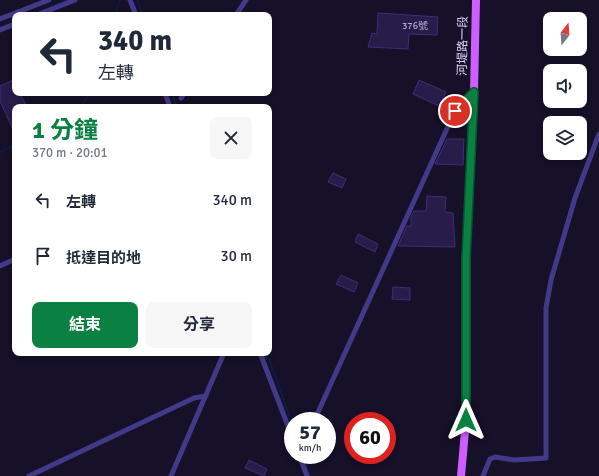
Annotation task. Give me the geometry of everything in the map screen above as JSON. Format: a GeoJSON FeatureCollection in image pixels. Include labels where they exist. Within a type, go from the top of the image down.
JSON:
{"type":"FeatureCollection","features":[{"type":"Feature","properties":{"kind":"main road","name":"河堤路一段"},"geometry":{"type":"LineString","coordinates":[[461,476],[466,420],[466,258],[474,92],[476,0]]}},
{"type":"Feature","properties":{"kind":"street"},"geometry":{"type":"LineString","coordinates":[[18,12],[50,0]]}},
{"type":"Feature","properties":{"kind":"street"},"geometry":{"type":"LineString","coordinates":[[45,12],[76,0]]}},
{"type":"Feature","properties":{"kind":"street"},"geometry":{"type":"LineString","coordinates":[[130,0],[135,12]]}},
{"type":"Feature","properties":{"kind":"street"},"geometry":{"type":"LineString","coordinates":[[238,12],[246,0]]}},
{"type":"Feature","properties":{"kind":"street"},"geometry":{"type":"LineString","coordinates":[[0,19],[12,14]]}},
{"type":"Feature","properties":{"kind":"street"},"geometry":{"type":"LineString","coordinates":[[0,30],[12,25]]}},
{"type":"Feature","properties":{"kind":"street"},"geometry":{"type":"LineString","coordinates":[[318,412],[455,111],[474,92]]}},
{"type":"Feature","properties":{"kind":"street"},"geometry":{"type":"LineString","coordinates":[[483,476],[490,460],[495,457],[514,460],[546,458],[546,308],[551,280],[575,198],[599,134]]}},
{"type":"Feature","properties":{"kind":"street"},"geometry":{"type":"LineString","coordinates":[[0,266],[12,260]]}},
{"type":"Feature","properties":{"kind":"street"},"geometry":{"type":"LineString","coordinates":[[171,476],[223,356]]}},
{"type":"Feature","properties":{"kind":"street"},"geometry":{"type":"LineString","coordinates":[[261,356],[284,416]]}},
{"type":"Feature","properties":{"kind":"street"},"geometry":{"type":"LineString","coordinates":[[29,476],[194,398],[206,396]]}},
{"type":"Feature","properties":{"kind":"street"},"geometry":{"type":"LineString","coordinates":[[302,464],[307,476]]}},
{"type":"Feature","properties":{"kind":"building"},"geometry":{"type":"Polygon","coordinates":[[[378,13],[438,17],[437,35],[409,34],[408,49],[368,47],[372,33],[377,34],[378,13]]]}},
{"type":"Feature","properties":{"kind":"building"},"geometry":{"type":"Polygon","coordinates":[[[12,80],[12,96],[22,96],[26,104],[12,104],[12,127],[0,101],[0,86],[12,80]]]}},
{"type":"Feature","properties":{"kind":"building"},"geometry":{"type":"Polygon","coordinates":[[[419,80],[446,92],[439,106],[413,94],[419,80]]]}},
{"type":"Feature","properties":{"kind":"building"},"geometry":{"type":"Polygon","coordinates":[[[447,139],[464,139],[463,165],[435,164],[447,139]]]}},
{"type":"Feature","properties":{"kind":"building"},"geometry":{"type":"Polygon","coordinates":[[[333,173],[346,179],[342,188],[328,182],[333,173]]]}},
{"type":"Feature","properties":{"kind":"building"},"geometry":{"type":"Polygon","coordinates":[[[427,196],[446,197],[445,212],[453,213],[455,247],[398,246],[407,226],[411,226],[411,217],[414,211],[426,211],[427,196]]]}},
{"type":"Feature","properties":{"kind":"building"},"geometry":{"type":"Polygon","coordinates":[[[358,234],[378,244],[375,252],[355,242],[358,234]]]}},
{"type":"Feature","properties":{"kind":"building"},"geometry":{"type":"Polygon","coordinates":[[[341,275],[358,283],[354,292],[336,284],[341,275]]]}},
{"type":"Feature","properties":{"kind":"building"},"geometry":{"type":"Polygon","coordinates":[[[393,287],[410,288],[410,300],[392,299],[393,287]]]}},
{"type":"Feature","properties":{"kind":"building"},"geometry":{"type":"Polygon","coordinates":[[[249,460],[267,469],[264,476],[245,468],[249,460]]]}},
{"type":"Feature","properties":{"kind":"waterway"},"geometry":{"type":"LineString","coordinates":[[37,12],[67,0]]}},
{"type":"Feature","properties":{"kind":"waterway"},"geometry":{"type":"LineString","coordinates":[[116,12],[120,0]]}},
{"type":"Feature","properties":{"kind":"waterway"},"geometry":{"type":"LineString","coordinates":[[137,0],[142,12]]}},
{"type":"Feature","properties":{"kind":"waterway"},"geometry":{"type":"LineString","coordinates":[[0,27],[12,22]]}},
{"type":"Feature","properties":{"kind":"waterway"},"geometry":{"type":"LineString","coordinates":[[83,104],[88,96]]}},
{"type":"Feature","properties":{"kind":"waterway"},"geometry":{"type":"LineString","coordinates":[[173,96],[176,104]]}},
{"type":"Feature","properties":{"kind":"waterway"},"geometry":{"type":"LineString","coordinates":[[0,152],[12,146]]}},
{"type":"Feature","properties":{"kind":"waterway"},"geometry":{"type":"LineString","coordinates":[[268,356],[288,412]]}},
{"type":"Feature","properties":{"kind":"waterway"},"geometry":{"type":"LineString","coordinates":[[306,464],[310,476]]}},
{"type":"Feature","properties":{"kind":"route"},"geometry":{"type":"LineString","coordinates":[[455,111],[474,92],[466,258],[466,420]]}}]}
